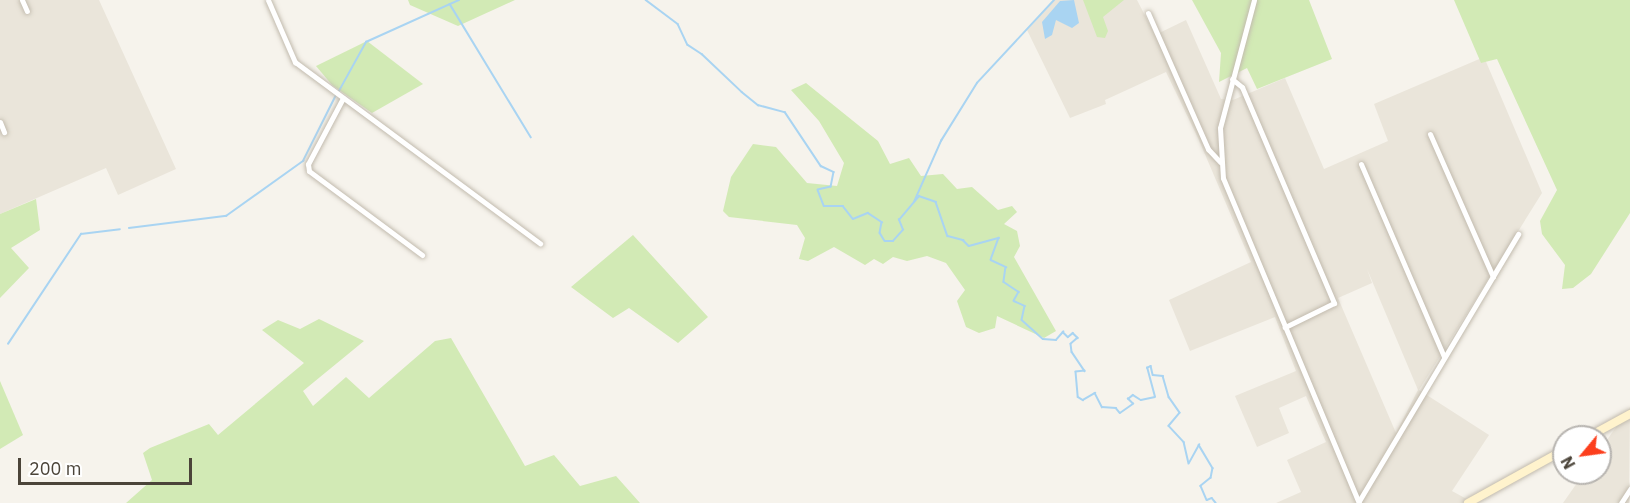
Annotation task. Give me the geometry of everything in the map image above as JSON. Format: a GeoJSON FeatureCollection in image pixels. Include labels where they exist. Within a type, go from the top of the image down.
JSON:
{"type":"FeatureCollection","features":[{"type":"Feature","properties":{"kind":"street"},"geometry":{"type":"LineString","coordinates":[[22,0],[27,11]]}},
{"type":"Feature","properties":{"kind":"street"},"geometry":{"type":"LineString","coordinates":[[268,0],[295,62],[540,243]]}},
{"type":"Feature","properties":{"kind":"street"},"geometry":{"type":"LineString","coordinates":[[1254,0],[1220,128],[1220,162],[1230,197],[1359,502]]}},
{"type":"Feature","properties":{"kind":"street"},"geometry":{"type":"LineString","coordinates":[[1148,13],[1208,149],[1220,162]]}},
{"type":"Feature","properties":{"kind":"street"},"geometry":{"type":"LineString","coordinates":[[1232,79],[1242,87],[1334,303],[1285,327]]}},
{"type":"Feature","properties":{"kind":"street"},"geometry":{"type":"LineString","coordinates":[[343,98],[308,164],[309,171],[422,255]]}},
{"type":"Feature","properties":{"kind":"street"},"geometry":{"type":"LineString","coordinates":[[0,122],[4,132]]}},
{"type":"Feature","properties":{"kind":"street"},"geometry":{"type":"LineString","coordinates":[[1430,134],[1492,276]]}},
{"type":"Feature","properties":{"kind":"street"},"geometry":{"type":"LineString","coordinates":[[1361,164],[1444,357]]}},
{"type":"Feature","properties":{"kind":"street"},"geometry":{"type":"LineString","coordinates":[[1359,502],[1518,234]]}},
{"type":"Feature","properties":{"kind":"street"},"geometry":{"type":"LineString","coordinates":[[1610,425],[1630,414]]}},
{"type":"Feature","properties":{"kind":"street"},"geometry":{"type":"LineString","coordinates":[[1468,503],[1552,457]]}},
{"type":"Feature","properties":{"kind":"street"},"geometry":{"type":"LineString","coordinates":[[1621,503],[1630,489]]}},
{"type":"Feature","properties":{"kind":"shaded area"},"geometry":{"type":"Polygon","coordinates":[[[0,0],[99,0],[176,169],[118,195],[106,168],[0,214],[0,0]]]}},
{"type":"Feature","properties":{"kind":"shaded area"},"geometry":{"type":"Polygon","coordinates":[[[1055,0],[1137,0],[1155,35],[1186,20],[1221,99],[1233,100],[1285,78],[1324,169],[1388,141],[1374,104],[1484,57],[1542,193],[1419,390],[1489,435],[1452,491],[1474,503],[1276,503],[1301,492],[1287,460],[1326,442],[1306,396],[1279,408],[1289,433],[1257,447],[1235,396],[1296,371],[1275,317],[1190,351],[1169,300],[1251,262],[1198,138],[1166,72],[1105,100],[1106,104],[1070,118],[1027,30],[1055,0]],[[1367,269],[1372,283],[1338,298],[1396,433],[1418,390],[1367,269]]]}},
{"type":"Feature","properties":{"kind":"shaded area"},"geometry":{"type":"Polygon","coordinates":[[[1630,407],[1629,503],[1563,503],[1576,485],[1612,485],[1612,433],[1630,407]]]}},
{"type":"Feature","properties":{"kind":"green space"},"geometry":{"type":"Polygon","coordinates":[[[408,0],[515,0],[458,26],[410,5],[408,0]]]}},
{"type":"Feature","properties":{"kind":"green space"},"geometry":{"type":"Polygon","coordinates":[[[1083,0],[1124,0],[1103,17],[1108,31],[1105,38],[1097,37],[1083,0]]]}},
{"type":"Feature","properties":{"kind":"green space"},"geometry":{"type":"Polygon","coordinates":[[[1192,0],[1309,0],[1332,59],[1257,89],[1247,68],[1219,82],[1221,53],[1192,0]]]}},
{"type":"Feature","properties":{"kind":"green space"},"geometry":{"type":"Polygon","coordinates":[[[1454,0],[1630,0],[1630,213],[1591,274],[1573,288],[1562,289],[1565,265],[1542,234],[1540,221],[1557,190],[1497,59],[1481,63],[1454,0]]]}},
{"type":"Feature","properties":{"kind":"green space"},"geometry":{"type":"Polygon","coordinates":[[[367,41],[423,84],[372,113],[332,85],[316,66],[367,41]]]}},
{"type":"Feature","properties":{"kind":"green space"},"geometry":{"type":"Polygon","coordinates":[[[806,83],[878,141],[890,164],[909,158],[921,176],[943,174],[957,189],[972,187],[998,210],[1012,206],[1017,212],[1004,224],[1017,231],[1020,246],[1014,257],[1056,331],[1044,338],[997,316],[995,328],[979,333],[966,327],[957,301],[965,290],[946,263],[927,256],[907,261],[893,257],[883,264],[874,259],[865,265],[834,247],[808,261],[799,259],[805,238],[797,225],[729,217],[723,211],[731,177],[753,144],[776,147],[807,183],[837,186],[844,163],[819,121],[791,90],[806,83]]]}},
{"type":"Feature","properties":{"kind":"green space"},"geometry":{"type":"Polygon","coordinates":[[[36,199],[40,230],[11,248],[29,268],[0,298],[0,214],[36,199]]]}},
{"type":"Feature","properties":{"kind":"green space"},"geometry":{"type":"Polygon","coordinates":[[[633,235],[708,317],[678,343],[629,308],[613,318],[571,287],[633,235]]]}},
{"type":"Feature","properties":{"kind":"green space"},"geometry":{"type":"Polygon","coordinates":[[[319,319],[364,341],[303,391],[313,406],[346,377],[369,398],[435,341],[451,338],[525,466],[554,455],[580,486],[616,476],[640,503],[126,503],[152,480],[143,453],[209,424],[218,435],[304,363],[262,330],[278,320],[300,329],[319,319]]]}},
{"type":"Feature","properties":{"kind":"green space"},"geometry":{"type":"Polygon","coordinates":[[[0,381],[23,435],[0,449],[0,381]]]}},
{"type":"Feature","properties":{"kind":"water"},"geometry":{"type":"Polygon","coordinates":[[[1074,0],[1079,23],[1072,28],[1056,20],[1052,35],[1045,39],[1042,22],[1060,1],[1074,0]]]}},
{"type":"Feature","properties":{"kind":"waterway"},"geometry":{"type":"LineString","coordinates":[[339,91],[366,42],[459,0]]}},
{"type":"Feature","properties":{"kind":"waterway"},"geometry":{"type":"LineString","coordinates":[[646,0],[678,24],[688,45],[702,54],[758,105],[785,112],[821,166],[834,172],[831,187],[818,190],[824,206],[843,206],[853,219],[868,213],[882,222],[880,233],[885,241],[893,241],[903,230],[899,220],[919,196],[936,202],[948,236],[963,240],[969,246],[999,238],[991,260],[1006,267],[1004,282],[1019,292],[1014,301],[1025,306],[1022,320],[1043,339],[1056,340],[1063,332],[1068,337],[1073,333],[1078,338],[1071,344],[1072,352],[1085,371],[1076,372],[1078,397],[1083,400],[1095,393],[1102,407],[1116,408],[1120,413],[1133,404],[1128,399],[1133,395],[1141,400],[1155,397],[1147,368],[1151,366],[1153,375],[1163,376],[1169,397],[1180,413],[1169,426],[1184,442],[1189,463],[1199,445],[1213,468],[1211,478],[1201,486],[1207,500],[1212,498],[1216,503]]}},
{"type":"Feature","properties":{"kind":"waterway"},"geometry":{"type":"LineString","coordinates":[[914,202],[941,141],[977,83],[1054,0]]}},
{"type":"Feature","properties":{"kind":"waterway"},"geometry":{"type":"LineString","coordinates":[[450,4],[531,137]]}},
{"type":"Feature","properties":{"kind":"waterway"},"geometry":{"type":"LineString","coordinates":[[129,228],[226,216],[303,161],[335,97]]}},
{"type":"Feature","properties":{"kind":"waterway"},"geometry":{"type":"LineString","coordinates":[[8,344],[81,234],[120,229]]}}]}
